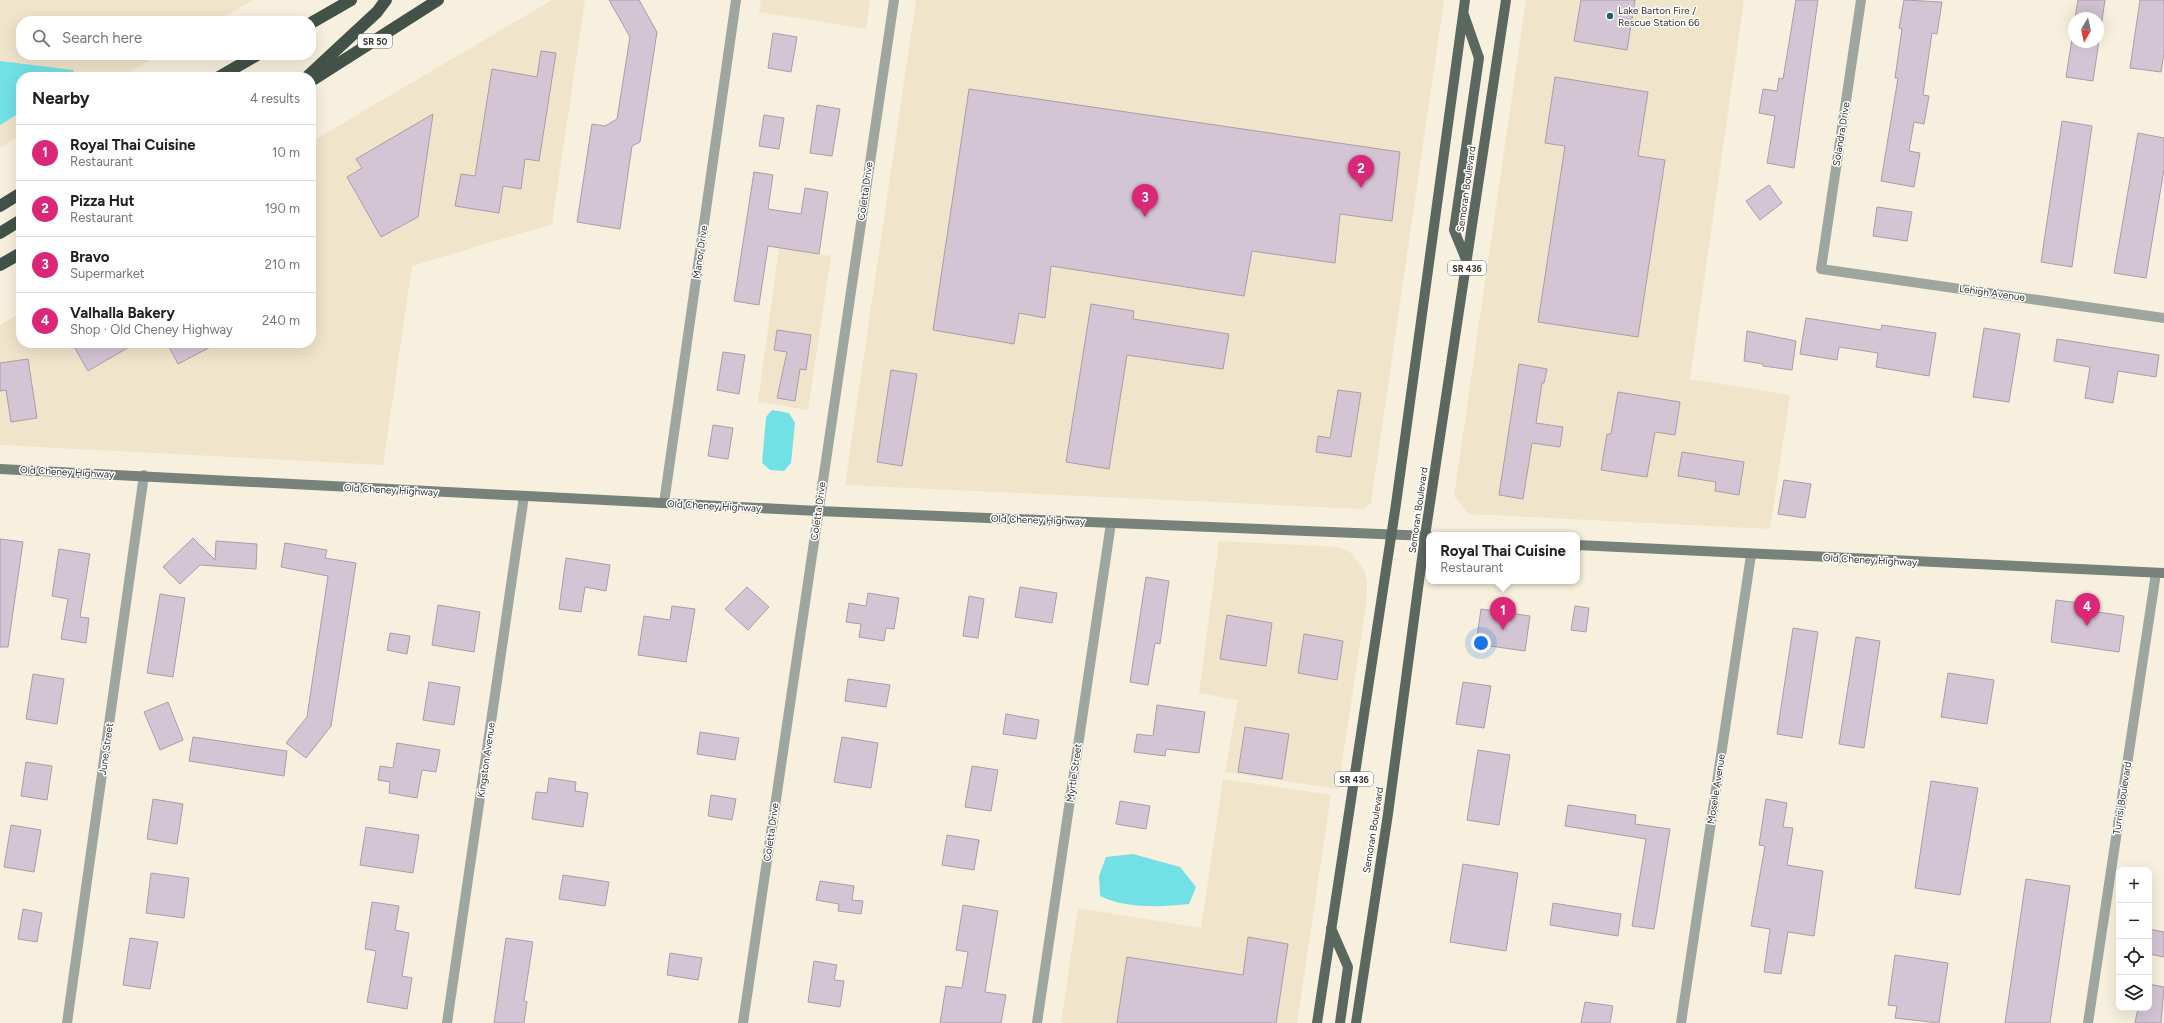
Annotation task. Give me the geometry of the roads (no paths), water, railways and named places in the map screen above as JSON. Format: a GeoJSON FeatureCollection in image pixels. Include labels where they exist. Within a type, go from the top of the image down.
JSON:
{"type":"FeatureCollection","features":[{"type":"Feature","properties":{"kind":"highway"},"geometry":{"type":"LineString","coordinates":[[316,20],[351,0]]}},
{"type":"Feature","properties":{"kind":"highway"},"geometry":{"type":"LineString","coordinates":[[312,72],[377,12],[386,0]]}},
{"type":"Feature","properties":{"kind":"highway","name":"SR 50"},"geometry":{"type":"LineString","coordinates":[[316,78],[438,0]]}},
{"type":"Feature","properties":{"kind":"highway"},"geometry":{"type":"LineString","coordinates":[[227,72],[248,60]]}},
{"type":"Feature","properties":{"kind":"highway"},"geometry":{"type":"LineString","coordinates":[[0,206],[16,196]]}},
{"type":"Feature","properties":{"kind":"highway"},"geometry":{"type":"LineString","coordinates":[[0,233],[16,223]]}},
{"type":"Feature","properties":{"kind":"highway"},"geometry":{"type":"LineString","coordinates":[[0,265],[16,256]]}},
{"type":"Feature","properties":{"kind":"main road","name":"SR 436"},"geometry":{"type":"LineString","coordinates":[[1317,1023],[1391,535],[1466,0]]}},
{"type":"Feature","properties":{"kind":"main road","name":"Semoran Boulevard"},"geometry":{"type":"LineString","coordinates":[[1428,532],[1506,0]]}},
{"type":"Feature","properties":{"kind":"main road"},"geometry":{"type":"LineString","coordinates":[[1464,12],[1479,58],[1454,230],[1467,264]]}},
{"type":"Feature","properties":{"kind":"main road","name":"Semoran Boulevard"},"geometry":{"type":"LineString","coordinates":[[1356,1023],[1388,814],[1426,543]]}},
{"type":"Feature","properties":{"kind":"main road"},"geometry":{"type":"LineString","coordinates":[[1331,928],[1348,967],[1340,1023]]}},
{"type":"Feature","properties":{"kind":"street","name":"Manor Drive"},"geometry":{"type":"LineString","coordinates":[[664,503],[736,0]]}},
{"type":"Feature","properties":{"kind":"street","name":"Coletta Drive"},"geometry":{"type":"LineString","coordinates":[[743,1023],[894,0]]}},
{"type":"Feature","properties":{"kind":"street","name":"Solandra Drive"},"geometry":{"type":"LineString","coordinates":[[1821,269],[1861,0]]}},
{"type":"Feature","properties":{"kind":"street","name":"Lehigh Avenue"},"geometry":{"type":"LineString","coordinates":[[1821,269],[2164,318]]}},
{"type":"Feature","properties":{"kind":"street","name":"Old Cheney Highway"},"geometry":{"type":"LineString","coordinates":[[0,469],[144,475],[818,511],[1426,536]]}},
{"type":"Feature","properties":{"kind":"street","name":"June Street"},"geometry":{"type":"LineString","coordinates":[[67,1023],[144,475]]}},
{"type":"Feature","properties":{"kind":"street","name":"Kingston Avenue"},"geometry":{"type":"LineString","coordinates":[[447,1023],[524,496]]}},
{"type":"Feature","properties":{"kind":"street","name":"Myrtle Street"},"geometry":{"type":"LineString","coordinates":[[1037,1023],[1111,523]]}},
{"type":"Feature","properties":{"kind":"street","name":"Old Cheney Highway"},"geometry":{"type":"LineString","coordinates":[[1580,545],[1751,555],[2160,573]]}},
{"type":"Feature","properties":{"kind":"street","name":"Moselle Avenue"},"geometry":{"type":"LineString","coordinates":[[1681,1023],[1751,555]]}},
{"type":"Feature","properties":{"kind":"street","name":"Turrisi Boulevard"},"geometry":{"type":"LineString","coordinates":[[2088,1023],[2160,573]]}},
{"type":"Feature","properties":{"kind":"water"},"geometry":{"type":"Polygon","coordinates":[[[0,61],[73,70],[74,72],[16,72],[16,115],[0,125],[0,61]]]}},
{"type":"Feature","properties":{"kind":"water"},"geometry":{"type":"Polygon","coordinates":[[[772,410],[789,413],[795,423],[791,463],[784,471],[770,470],[762,463],[766,417],[772,410]]]}},
{"type":"Feature","properties":{"kind":"water"},"geometry":{"type":"Polygon","coordinates":[[[1133,854],[1180,867],[1196,887],[1189,904],[1167,906],[1132,905],[1100,896],[1099,876],[1106,857],[1133,854]]]}},
{"type":"Feature","properties":{"kind":"place","name":"Lake Barton Fire / Rescue Station 66"},"geometry":{"type":"Point","coordinates":[1610,16]}},
{"type":"Feature","properties":{"kind":"place","name":"Pizza Hut"},"geometry":{"type":"Point","coordinates":[1361,188]}},
{"type":"Feature","properties":{"kind":"place","name":"Bravo"},"geometry":{"type":"Point","coordinates":[1145,217]}},
{"type":"Feature","properties":{"kind":"place","name":"Valhalla Bakery"},"geometry":{"type":"Point","coordinates":[2087,626]}},
{"type":"Feature","properties":{"kind":"place","name":"Royal Thai Cuisine"},"geometry":{"type":"Point","coordinates":[1503,630]}}]}
